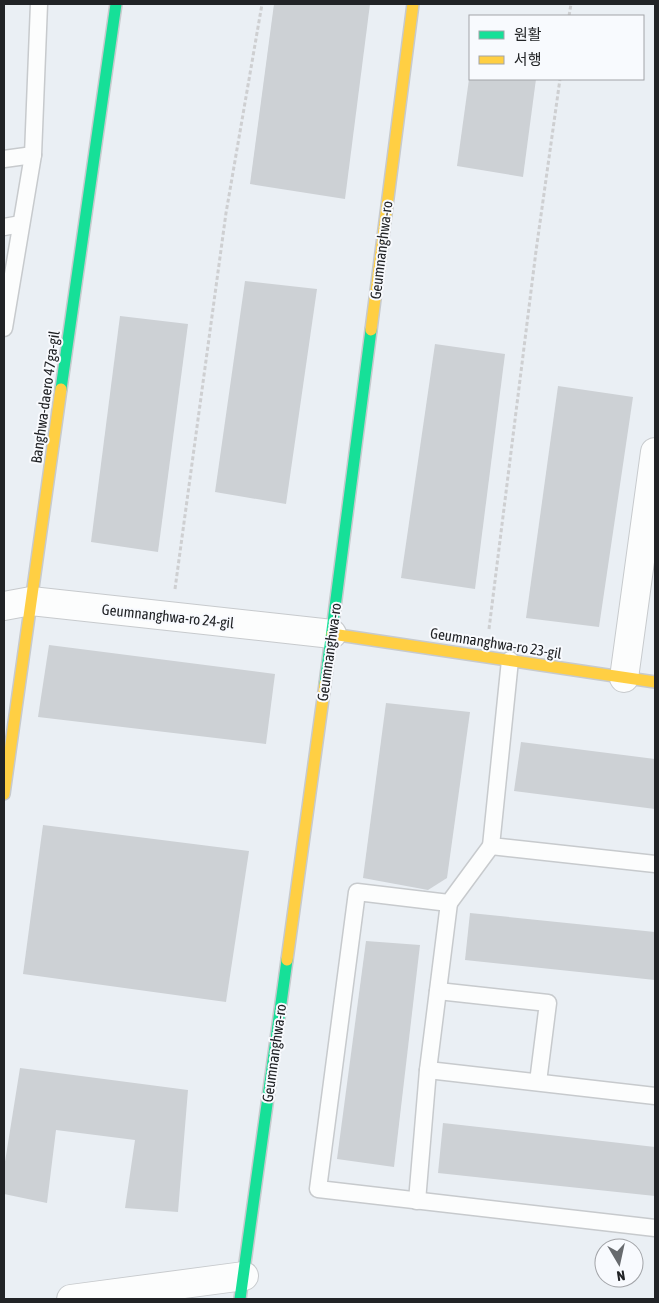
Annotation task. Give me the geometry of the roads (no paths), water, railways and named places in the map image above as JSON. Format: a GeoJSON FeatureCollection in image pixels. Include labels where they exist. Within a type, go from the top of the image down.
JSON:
{"type":"FeatureCollection","features":[{"type":"Feature","properties":{"kind":"street","name":"Banghwa-daero 47ga-gil"},"geometry":{"type":"LineString","coordinates":[[4,794],[116,4]]}},
{"type":"Feature","properties":{"kind":"street","name":"Geumnanghwa-ro"},"geometry":{"type":"LineString","coordinates":[[242,1288],[332,634],[413,4]]}},
{"type":"Feature","properties":{"kind":"street"},"geometry":{"type":"LineString","coordinates":[[624,678],[655,452]]}},
{"type":"Feature","properties":{"kind":"street","name":"Geumnanghwa-ro 24-gil"},"geometry":{"type":"LineString","coordinates":[[4,606],[31,602],[332,634]]}},
{"type":"Feature","properties":{"kind":"street","name":"Geumnanghwa-ro 23-gil"},"geometry":{"type":"LineString","coordinates":[[332,634],[655,682]]}},
{"type":"Feature","properties":{"kind":"street"},"geometry":{"type":"LineString","coordinates":[[71,1299],[242,1288]]}},
{"type":"Feature","properties":{"kind":"lane"},"geometry":{"type":"LineString","coordinates":[[4,328],[33,155],[40,4]]}},
{"type":"Feature","properties":{"kind":"lane"},"geometry":{"type":"LineString","coordinates":[[4,159],[33,155]]}},
{"type":"Feature","properties":{"kind":"lane"},"geometry":{"type":"LineString","coordinates":[[4,227],[21,224]]}},
{"type":"Feature","properties":{"kind":"lane"},"geometry":{"type":"LineString","coordinates":[[417,1201],[428,1070],[449,903],[490,846],[510,660]]}},
{"type":"Feature","properties":{"kind":"lane"},"geometry":{"type":"LineString","coordinates":[[490,846],[655,864]]}},
{"type":"Feature","properties":{"kind":"lane"},"geometry":{"type":"LineString","coordinates":[[449,903],[357,892],[318,1189],[655,1228]]}},
{"type":"Feature","properties":{"kind":"lane"},"geometry":{"type":"LineString","coordinates":[[438,991],[548,1004],[538,1082]]}},
{"type":"Feature","properties":{"kind":"lane"},"geometry":{"type":"LineString","coordinates":[[428,1070],[655,1096]]}}]}
